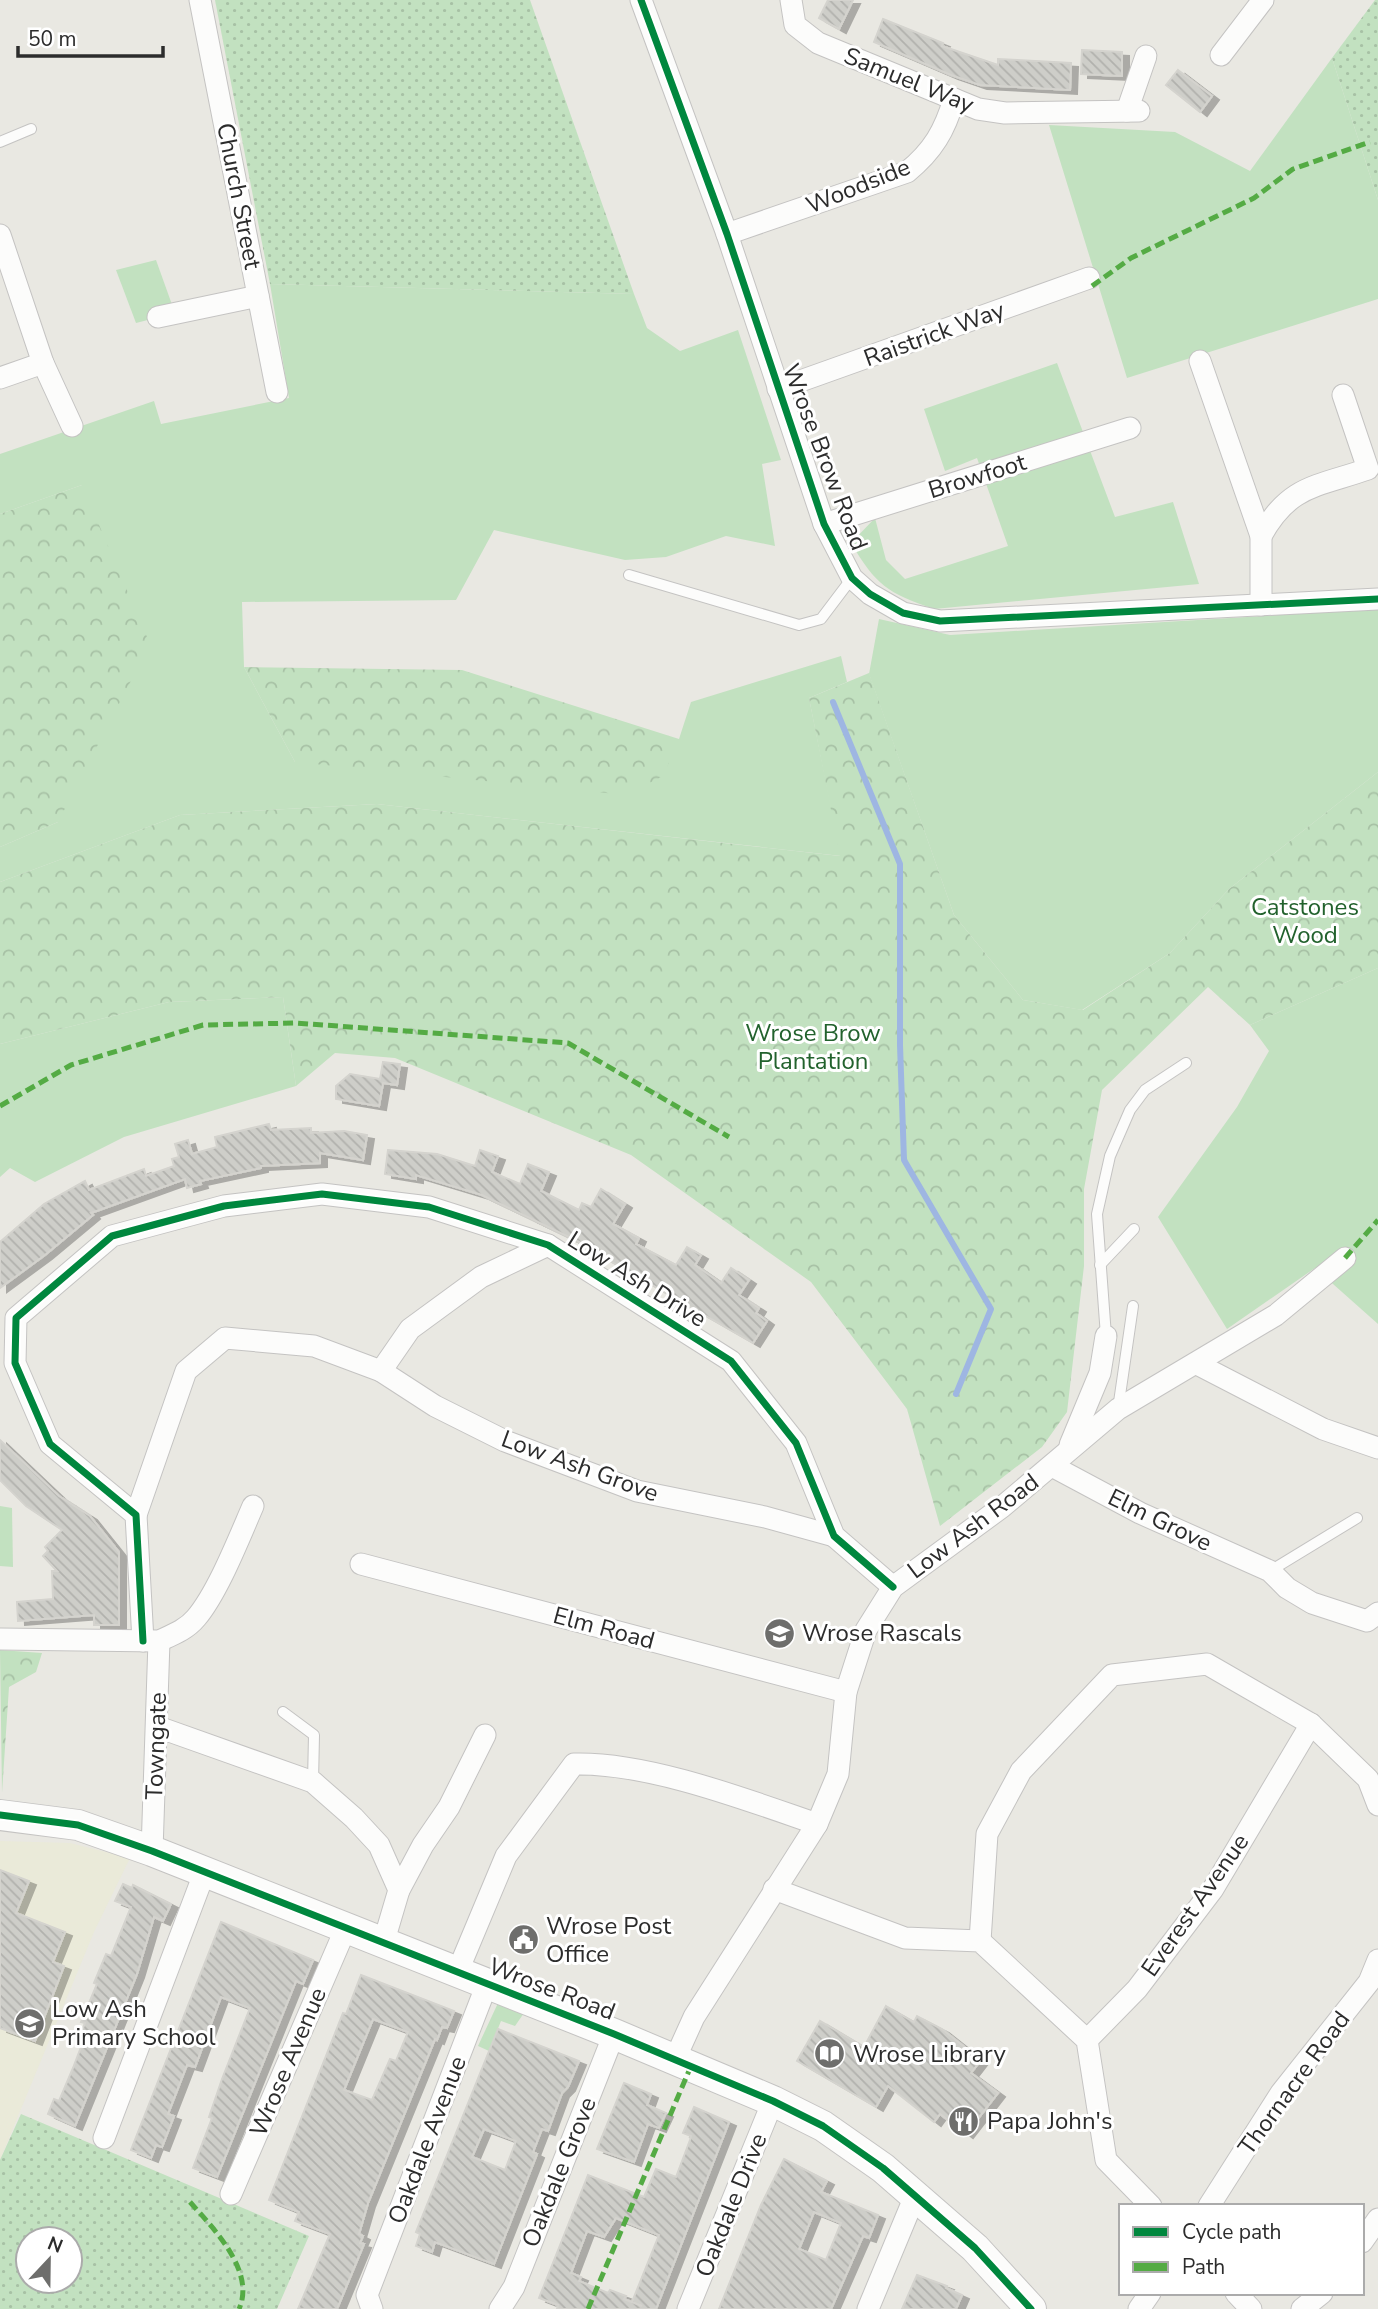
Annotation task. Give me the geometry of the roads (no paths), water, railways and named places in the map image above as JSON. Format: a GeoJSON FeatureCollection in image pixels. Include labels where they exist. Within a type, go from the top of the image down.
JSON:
{"type":"FeatureCollection","features":[{"type":"Feature","properties":{"kind":"street","name":"Church Street"},"geometry":{"type":"LineString","coordinates":[[200,0],[278,392]]}},
{"type":"Feature","properties":{"kind":"street","name":"Wrose Brow Road"},"geometry":{"type":"LineString","coordinates":[[641,0],[727,234],[824,524],[852,578],[870,594],[903,613],[940,621],[1378,599]]}},
{"type":"Feature","properties":{"kind":"street","name":"Samuel Way"},"geometry":{"type":"LineString","coordinates":[[791,0],[795,25],[818,43],[978,109],[1005,113],[1133,111],[1146,56]]}},
{"type":"Feature","properties":{"kind":"street"},"geometry":{"type":"LineString","coordinates":[[1221,55],[1263,0]]}},
{"type":"Feature","properties":{"kind":"street","name":"Woodside"},"geometry":{"type":"LineString","coordinates":[[727,234],[907,172],[927,156],[947,126],[954,99]]}},
{"type":"Feature","properties":{"kind":"street"},"geometry":{"type":"LineString","coordinates":[[0,235],[43,363],[72,426]]}},
{"type":"Feature","properties":{"kind":"street","name":"Raistrick Way"},"geometry":{"type":"LineString","coordinates":[[778,389],[1090,278]]}},
{"type":"Feature","properties":{"kind":"street"},"geometry":{"type":"LineString","coordinates":[[158,317],[258,296]]}},
{"type":"Feature","properties":{"kind":"street"},"geometry":{"type":"LineString","coordinates":[[1200,361],[1261,536],[1261,605]]}},
{"type":"Feature","properties":{"kind":"street"},"geometry":{"type":"LineString","coordinates":[[0,378],[43,363]]}},
{"type":"Feature","properties":{"kind":"street"},"geometry":{"type":"LineString","coordinates":[[1261,536],[1275,510],[1294,494],[1368,469],[1343,395]]}},
{"type":"Feature","properties":{"kind":"street","name":"Browfoot"},"geometry":{"type":"LineString","coordinates":[[824,524],[1130,428]]}},
{"type":"Feature","properties":{"kind":"street","name":"Low Ash Drive"},"geometry":{"type":"LineString","coordinates":[[136,1515],[50,1444],[15,1363],[8,1321],[112,1236],[224,1206],[321,1194],[429,1208],[548,1245],[731,1361],[796,1443],[834,1536],[893,1587]]}},
{"type":"Feature","properties":{"kind":"street"},"geometry":{"type":"LineString","coordinates":[[381,1371],[410,1329],[481,1277],[548,1245]]}},
{"type":"Feature","properties":{"kind":"street","name":"Low Ash Road"},"geometry":{"type":"LineString","coordinates":[[675,2059],[694,2017],[817,1824],[838,1774],[846,1692],[866,1630],[893,1587],[1052,1466],[1069,1447],[1118,1409],[1276,1315],[1345,1258]]}},
{"type":"Feature","properties":{"kind":"street"},"geometry":{"type":"LineString","coordinates":[[1069,1447],[1100,1373],[1106,1336]]}},
{"type":"Feature","properties":{"kind":"street","name":"Low Ash Grove"},"geometry":{"type":"LineString","coordinates":[[136,1515],[186,1371],[225,1338],[314,1346],[381,1371],[435,1406],[505,1441],[637,1491],[765,1517],[834,1536]]}},
{"type":"Feature","properties":{"kind":"street"},"geometry":{"type":"LineString","coordinates":[[1197,1364],[1323,1429],[1378,1447]]}},
{"type":"Feature","properties":{"kind":"street","name":"Elm Grove"},"geometry":{"type":"LineString","coordinates":[[1052,1466],[1140,1513],[1270,1571],[1287,1588],[1304,1598],[1353,1619],[1367,1621],[1378,1613]]}},
{"type":"Feature","properties":{"kind":"street"},"geometry":{"type":"LineString","coordinates":[[0,1639],[151,1641],[181,1631],[197,1618],[228,1562],[253,1506]]}},
{"type":"Feature","properties":{"kind":"street"},"geometry":{"type":"LineString","coordinates":[[136,1515],[151,1641]]}},
{"type":"Feature","properties":{"kind":"street","name":"Elm Road"},"geometry":{"type":"LineString","coordinates":[[361,1564],[846,1692]]}},
{"type":"Feature","properties":{"kind":"street","name":"Towngate"},"geometry":{"type":"LineString","coordinates":[[151,1641],[158,1727],[152,1851]]}},
{"type":"Feature","properties":{"kind":"street"},"geometry":{"type":"LineString","coordinates":[[980,1941],[987,1834],[1021,1771],[1112,1675],[1207,1664],[1311,1724],[1373,1777],[1378,1805]]}},
{"type":"Feature","properties":{"kind":"street","name":"Everest Avenue"},"geometry":{"type":"LineString","coordinates":[[1087,2040],[1137,1989],[1213,1889],[1311,1724]]}},
{"type":"Feature","properties":{"kind":"street"},"geometry":{"type":"LineString","coordinates":[[158,1727],[313,1782],[379,1845],[399,1890]]}},
{"type":"Feature","properties":{"kind":"street"},"geometry":{"type":"LineString","coordinates":[[383,1944],[399,1890],[423,1845],[449,1807],[485,1735]]}},
{"type":"Feature","properties":{"kind":"street"},"geometry":{"type":"LineString","coordinates":[[457,1973],[506,1856],[574,1764],[599,1763],[715,1789],[817,1824]]}},
{"type":"Feature","properties":{"kind":"street","name":"Wrose Road"},"geometry":{"type":"LineString","coordinates":[[0,1815],[78,1825],[152,1851],[345,1930],[614,2034],[773,2101],[823,2126],[883,2168],[975,2248],[1031,2309]]}},
{"type":"Feature","properties":{"kind":"street"},"geometry":{"type":"LineString","coordinates":[[104,2138],[205,1871]]}},
{"type":"Feature","properties":{"kind":"street"},"geometry":{"type":"LineString","coordinates":[[774,1889],[905,1938],[980,1941],[1087,2040],[1106,2160],[1150,2204]]}},
{"type":"Feature","properties":{"kind":"street","name":"Wrose Avenue"},"geometry":{"type":"LineString","coordinates":[[231,2194],[345,1930]]}},
{"type":"Feature","properties":{"kind":"street","name":"Thornacre Road"},"geometry":{"type":"LineString","coordinates":[[1210,2204],[1281,2093],[1373,1988],[1378,1960]]}},
{"type":"Feature","properties":{"kind":"street","name":"Oakdale Avenue"},"geometry":{"type":"LineString","coordinates":[[366,2304],[487,1984]]}},
{"type":"Feature","properties":{"kind":"street","name":"Oakdale Grove"},"geometry":{"type":"LineString","coordinates":[[500,2309],[514,2287],[614,2034]]}},
{"type":"Feature","properties":{"kind":"street","name":"Oakdale Drive"},"geometry":{"type":"LineString","coordinates":[[688,2309],[773,2101]]}},
{"type":"Feature","properties":{"kind":"street"},"geometry":{"type":"LineString","coordinates":[[868,2309],[915,2196]]}},
{"type":"Feature","properties":{"kind":"street"},"geometry":{"type":"LineString","coordinates":[[1364,2239],[1378,2219]]}},
{"type":"Feature","properties":{"kind":"street"},"geometry":{"type":"LineString","coordinates":[[1238,2295],[1251,2309]]}},
{"type":"Feature","properties":{"kind":"street"},"geometry":{"type":"LineString","coordinates":[[1302,2309],[1320,2295]]}},
{"type":"Feature","properties":{"kind":"lane"},"geometry":{"type":"LineString","coordinates":[[0,142],[32,129]]}},
{"type":"Feature","properties":{"kind":"lane"},"geometry":{"type":"LineString","coordinates":[[629,575],[799,625],[821,619],[852,578]]}},
{"type":"Feature","properties":{"kind":"lane"},"geometry":{"type":"LineString","coordinates":[[1106,1336],[1097,1214],[1110,1156],[1130,1110],[1145,1090],[1186,1063]]}},
{"type":"Feature","properties":{"kind":"lane"},"geometry":{"type":"LineString","coordinates":[[1100,1265],[1134,1229]]}},
{"type":"Feature","properties":{"kind":"lane"},"geometry":{"type":"LineString","coordinates":[[1118,1409],[1133,1306]]}},
{"type":"Feature","properties":{"kind":"lane"},"geometry":{"type":"LineString","coordinates":[[1270,1571],[1357,1518]]}},
{"type":"Feature","properties":{"kind":"lane"},"geometry":{"type":"LineString","coordinates":[[284,1712],[314,1735],[313,1782]]}},
{"type":"Feature","properties":{"kind":"waterway"},"geometry":{"type":"LineString","coordinates":[[833,702],[900,864],[900,1045],[904,1160],[991,1309],[956,1394]]}},
{"type":"Feature","properties":{"kind":"place","name":"Wrose Rascals"},"geometry":{"type":"Point","coordinates":[779,1633]}},
{"type":"Feature","properties":{"kind":"place","name":"Wrose Post Office"},"geometry":{"type":"Point","coordinates":[523,1940]}},
{"type":"Feature","properties":{"kind":"place","name":"Low Ash Primary School"},"geometry":{"type":"Point","coordinates":[29,2023]}},
{"type":"Feature","properties":{"kind":"place","name":"Wrose Library"},"geometry":{"type":"Point","coordinates":[830,2054]}},
{"type":"Feature","properties":{"kind":"place","name":"Papa John's"},"geometry":{"type":"Point","coordinates":[964,2121]}},
{"type":"Feature","properties":{"kind":"park label","name":"Catstones Wood"},"geometry":{"type":"Point","coordinates":[1305,921]}},
{"type":"Feature","properties":{"kind":"park label","name":"Wrose Brow Plantation"},"geometry":{"type":"Point","coordinates":[813,1047]}}]}
